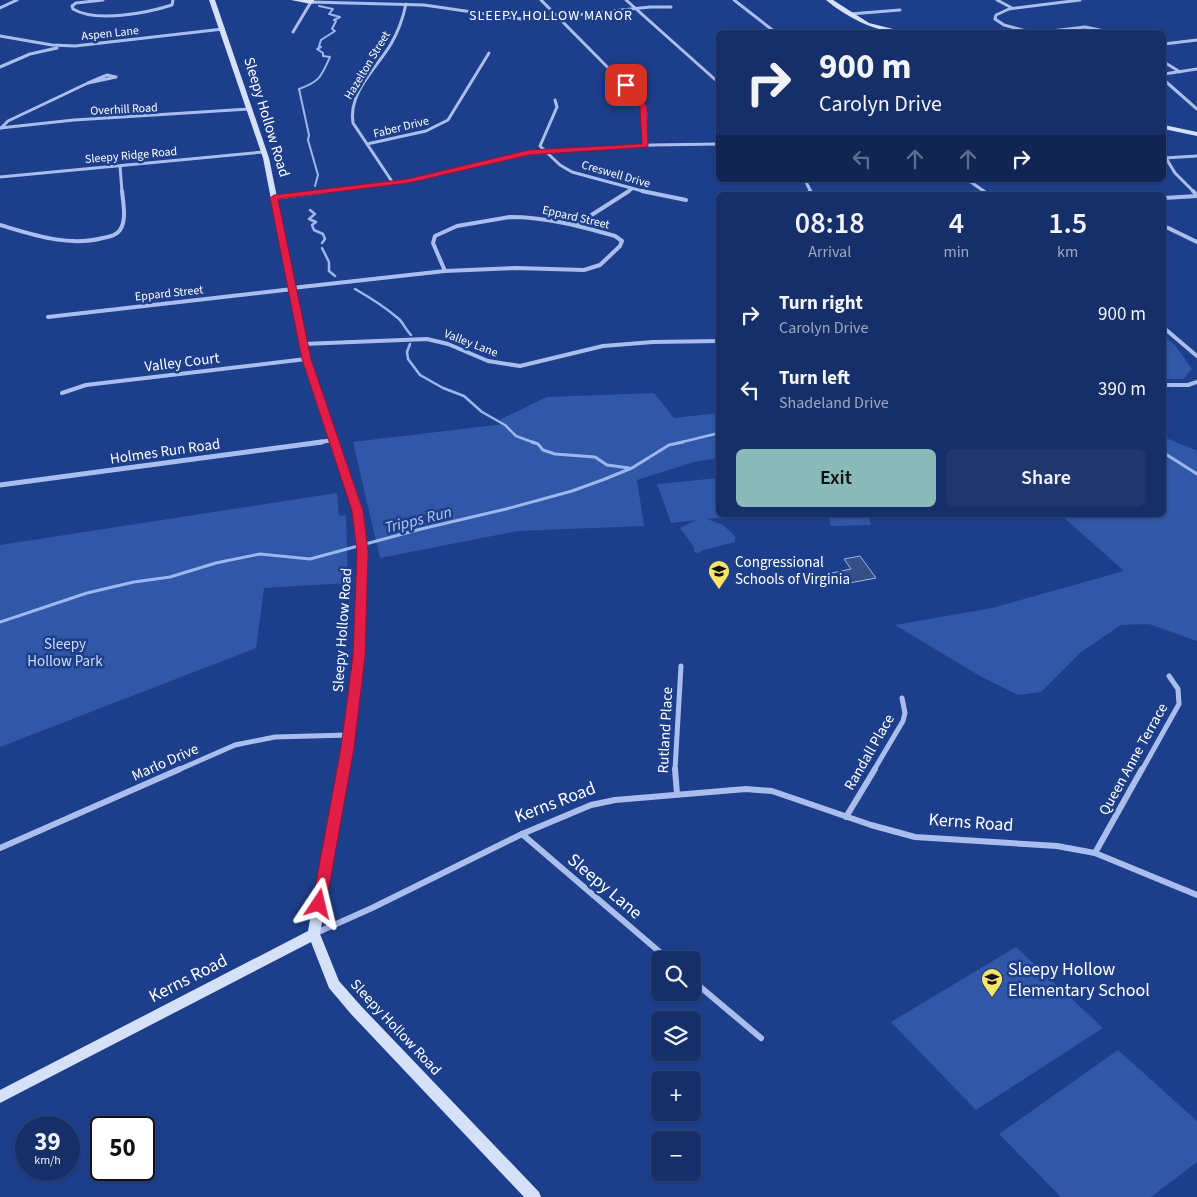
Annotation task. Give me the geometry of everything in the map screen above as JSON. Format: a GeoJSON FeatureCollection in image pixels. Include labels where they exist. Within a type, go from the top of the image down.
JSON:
{"type":"FeatureCollection","features":[{"type":"Feature","properties":{"kind":"main road","name":"Sleepy Hollow Road"},"geometry":{"type":"LineString","coordinates":[[212,0],[263,152],[306,359],[358,511],[361,528],[359,656],[349,735],[314,934],[334,984],[534,1197]]}},
{"type":"Feature","properties":{"kind":"main road"},"geometry":{"type":"LineString","coordinates":[[294,0],[311,1]]}},
{"type":"Feature","properties":{"kind":"main road"},"geometry":{"type":"LineString","coordinates":[[828,0],[872,26],[892,30]]}},
{"type":"Feature","properties":{"kind":"main road"},"geometry":{"type":"LineString","coordinates":[[1166,126],[1197,134]]}},
{"type":"Feature","properties":{"kind":"main road","name":"Kerns Road"},"geometry":{"type":"LineString","coordinates":[[0,1097],[314,934]]}},
{"type":"Feature","properties":{"kind":"street"},"geometry":{"type":"LineString","coordinates":[[0,8],[16,0]]}},
{"type":"Feature","properties":{"kind":"street"},"geometry":{"type":"LineString","coordinates":[[103,0],[74,1],[72,6],[75,11],[81,14],[93,15],[162,8],[172,5],[173,0]]}},
{"type":"Feature","properties":{"kind":"street"},"geometry":{"type":"LineString","coordinates":[[541,0],[640,100],[646,113],[645,146]]}},
{"type":"Feature","properties":{"kind":"street"},"geometry":{"type":"LineString","coordinates":[[626,0],[716,80]]}},
{"type":"Feature","properties":{"kind":"street"},"geometry":{"type":"LineString","coordinates":[[734,0],[772,30]]}},
{"type":"Feature","properties":{"kind":"street"},"geometry":{"type":"LineString","coordinates":[[997,0],[1012,8]]}},
{"type":"Feature","properties":{"kind":"street"},"geometry":{"type":"LineString","coordinates":[[1023,30],[1004,25],[996,19],[996,15],[998,12],[1012,8],[1080,0]]}},
{"type":"Feature","properties":{"kind":"street"},"geometry":{"type":"LineString","coordinates":[[293,32],[311,1],[435,6],[514,19],[558,17],[634,8],[671,7]]}},
{"type":"Feature","properties":{"kind":"street"},"geometry":{"type":"LineString","coordinates":[[435,6],[440,3]]}},
{"type":"Feature","properties":{"kind":"street","name":"Hazelton Street"},"geometry":{"type":"LineString","coordinates":[[393,183],[353,123],[351,107],[394,40],[406,4]]}},
{"type":"Feature","properties":{"kind":"street"},"geometry":{"type":"LineString","coordinates":[[850,14],[900,10]]}},
{"type":"Feature","properties":{"kind":"street"},"geometry":{"type":"LineString","coordinates":[[1061,30],[1089,27],[1104,30]]}},
{"type":"Feature","properties":{"kind":"street","name":"Aspen Lane"},"geometry":{"type":"LineString","coordinates":[[0,36],[28,42],[65,46],[223,29]]}},
{"type":"Feature","properties":{"kind":"street"},"geometry":{"type":"LineString","coordinates":[[1166,44],[1197,40]]}},
{"type":"Feature","properties":{"kind":"street"},"geometry":{"type":"LineString","coordinates":[[0,67],[32,52],[33,45],[28,42]]}},
{"type":"Feature","properties":{"kind":"street"},"geometry":{"type":"LineString","coordinates":[[24,56],[65,46]]}},
{"type":"Feature","properties":{"kind":"street","name":"Faber Drive"},"geometry":{"type":"LineString","coordinates":[[367,144],[429,130],[448,120],[489,53]]}},
{"type":"Feature","properties":{"kind":"street"},"geometry":{"type":"LineString","coordinates":[[1166,63],[1180,72]]}},
{"type":"Feature","properties":{"kind":"street"},"geometry":{"type":"LineString","coordinates":[[1166,74],[1197,69]]}},
{"type":"Feature","properties":{"kind":"street"},"geometry":{"type":"LineString","coordinates":[[1,128],[8,121],[88,83],[107,75],[116,76],[113,79],[88,83]]}},
{"type":"Feature","properties":{"kind":"street"},"geometry":{"type":"LineString","coordinates":[[1166,82],[1197,109]]}},
{"type":"Feature","properties":{"kind":"street"},"geometry":{"type":"LineString","coordinates":[[545,151],[540,146],[540,143],[557,107],[555,100]]}},
{"type":"Feature","properties":{"kind":"street","name":"Overhill Road"},"geometry":{"type":"LineString","coordinates":[[1,128],[74,120],[249,109]]}},
{"type":"Feature","properties":{"kind":"street"},"geometry":{"type":"LineString","coordinates":[[274,198],[393,183],[517,155],[545,151],[716,144]]}},
{"type":"Feature","properties":{"kind":"street","name":"Creswell Drive"},"geometry":{"type":"LineString","coordinates":[[545,151],[560,165],[572,172],[672,199],[686,200]]}},
{"type":"Feature","properties":{"kind":"street","name":"Sleepy Ridge Road"},"geometry":{"type":"LineString","coordinates":[[0,177],[263,152]]}},
{"type":"Feature","properties":{"kind":"street"},"geometry":{"type":"LineString","coordinates":[[1166,158],[1197,156]]}},
{"type":"Feature","properties":{"kind":"street"},"geometry":{"type":"LineString","coordinates":[[1166,160],[1175,173],[1197,195]]}},
{"type":"Feature","properties":{"kind":"street"},"geometry":{"type":"LineString","coordinates":[[0,224],[53,240],[83,241],[112,235],[119,231],[122,221],[120,166]]}},
{"type":"Feature","properties":{"kind":"street"},"geometry":{"type":"LineString","coordinates":[[971,182],[984,192]]}},
{"type":"Feature","properties":{"kind":"street"},"geometry":{"type":"LineString","coordinates":[[576,225],[632,189]]}},
{"type":"Feature","properties":{"kind":"street"},"geometry":{"type":"LineString","coordinates":[[1166,198],[1197,195]]}},
{"type":"Feature","properties":{"kind":"street","name":"Eppard Street"},"geometry":{"type":"LineString","coordinates":[[48,317],[444,271],[507,268],[584,270],[600,265],[622,244],[622,241],[615,236],[551,219],[513,217],[487,219],[447,229],[438,233],[433,238],[444,271]]}},
{"type":"Feature","properties":{"kind":"street"},"geometry":{"type":"LineString","coordinates":[[1166,227],[1197,242]]}},
{"type":"Feature","properties":{"kind":"street"},"geometry":{"type":"LineString","coordinates":[[1166,330],[1197,356]]}},
{"type":"Feature","properties":{"kind":"street","name":"Valley Lane"},"geometry":{"type":"LineString","coordinates":[[303,344],[427,339],[442,342],[492,363],[518,366],[607,346],[716,341]]}},
{"type":"Feature","properties":{"kind":"street","name":"Valley Court"},"geometry":{"type":"LineString","coordinates":[[62,393],[86,385],[306,359]]}},
{"type":"Feature","properties":{"kind":"street"},"geometry":{"type":"LineString","coordinates":[[1166,385],[1188,385],[1197,382]]}},
{"type":"Feature","properties":{"kind":"street","name":"Holmes Run Road"},"geometry":{"type":"LineString","coordinates":[[0,485],[334,440]]}},
{"type":"Feature","properties":{"kind":"street","name":"Rutland Place"},"geometry":{"type":"LineString","coordinates":[[677,794],[675,766],[681,666]]}},
{"type":"Feature","properties":{"kind":"street","name":"Queen Anne Terrace"},"geometry":{"type":"LineString","coordinates":[[1095,853],[1179,704],[1178,689],[1169,676]]}},
{"type":"Feature","properties":{"kind":"street","name":"Randall Place"},"geometry":{"type":"LineString","coordinates":[[846,817],[903,721],[905,713],[902,698]]}},
{"type":"Feature","properties":{"kind":"street","name":"Marlo Drive"},"geometry":{"type":"LineString","coordinates":[[0,848],[235,745],[280,736],[349,735]]}},
{"type":"Feature","properties":{"kind":"street","name":"Kerns Road"},"geometry":{"type":"LineString","coordinates":[[314,934],[372,908],[522,834],[591,805],[615,800],[756,789],[792,796],[846,817],[915,837],[1057,846],[1095,853],[1197,895]]}},
{"type":"Feature","properties":{"kind":"street","name":"Sleepy Lane"},"geometry":{"type":"LineString","coordinates":[[522,834],[658,951]]}},
{"type":"Feature","properties":{"kind":"street"},"geometry":{"type":"LineString","coordinates":[[701,988],[761,1038]]}},
{"type":"Feature","properties":{"kind":"green space"},"geometry":{"type":"Polygon","coordinates":[[[1166,338],[1175,345],[1192,369],[1183,379],[1166,379],[1166,338]]]}},
{"type":"Feature","properties":{"kind":"green space"},"geometry":{"type":"Polygon","coordinates":[[[654,393],[674,418],[716,413],[716,458],[694,462],[637,480],[644,526],[518,531],[380,558],[353,442],[504,424],[499,420],[547,397],[654,393]]]}},
{"type":"Feature","properties":{"kind":"green space"},"geometry":{"type":"Polygon","coordinates":[[[1166,438],[1197,451],[1197,641],[1149,624],[1121,625],[1081,652],[1041,692],[1018,695],[980,676],[895,625],[992,608],[1124,571],[1063,517],[1166,517],[1166,438]]]}},
{"type":"Feature","properties":{"kind":"green space"},"geometry":{"type":"Polygon","coordinates":[[[716,478],[716,517],[728,517],[707,519],[723,525],[735,536],[735,542],[698,553],[694,552],[694,547],[680,528],[696,520],[671,523],[657,484],[716,478]]]}},
{"type":"Feature","properties":{"kind":"green space","name":"Sleepy Hollow Park"},"geometry":{"type":"Polygon","coordinates":[[[337,493],[339,516],[346,515],[348,583],[264,588],[256,648],[0,747],[0,545],[337,493]]]}},
{"type":"Feature","properties":{"kind":"green space"},"geometry":{"type":"Polygon","coordinates":[[[829,517],[869,517],[871,525],[831,526],[829,517]]]}},
{"type":"Feature","properties":{"kind":"green space"},"geometry":{"type":"Polygon","coordinates":[[[1016,947],[1103,1028],[976,1110],[891,1022],[1016,947]]]}},
{"type":"Feature","properties":{"kind":"green space"},"geometry":{"type":"Polygon","coordinates":[[[1118,1050],[1197,1121],[1197,1162],[1151,1197],[1061,1197],[999,1134],[1118,1050]]]}},
{"type":"Feature","properties":{"kind":"shaded area"},"geometry":{"type":"Polygon","coordinates":[[[860,556],[876,578],[839,585],[832,573],[851,569],[844,559],[860,556]]]}},
{"type":"Feature","properties":{"kind":"waterway"},"geometry":{"type":"LineString","coordinates":[[315,186],[318,175],[308,140],[309,135],[299,89],[312,83],[322,73],[330,57],[323,56],[323,53],[317,49],[321,47],[319,46],[321,40],[335,31],[332,29],[336,21],[334,20],[340,17],[329,14],[333,9],[319,6]]}},
{"type":"Feature","properties":{"kind":"waterway"},"geometry":{"type":"LineString","coordinates":[[310,210],[315,214],[309,219],[316,222],[312,225],[314,230],[323,234],[325,239],[322,243]]}},
{"type":"Feature","properties":{"kind":"waterway"},"geometry":{"type":"LineString","coordinates":[[322,248],[329,262],[329,271],[335,276]]}},
{"type":"Feature","properties":{"kind":"waterway"},"geometry":{"type":"LineString","coordinates":[[355,289],[394,315],[411,335]]}},
{"type":"Feature","properties":{"kind":"waterway"},"geometry":{"type":"LineString","coordinates":[[410,344],[407,352],[408,359],[420,375],[443,388],[464,396],[482,412],[505,425],[516,436],[535,443]]}},
{"type":"Feature","properties":{"kind":"waterway","name":"Tripps Run"},"geometry":{"type":"LineString","coordinates":[[678,443],[716,434]]}},
{"type":"Feature","properties":{"kind":"waterway","name":"Tripps Run"},"geometry":{"type":"LineString","coordinates":[[0,622],[87,593],[134,582],[170,577],[216,563],[260,554],[310,559],[421,529],[506,509],[572,491],[605,479],[632,468],[669,445],[683,442]]}},
{"type":"Feature","properties":{"kind":"waterway"},"geometry":{"type":"LineString","coordinates":[[535,443],[543,450],[555,454],[595,457],[607,465],[629,468]]}},
{"type":"Feature","properties":{"kind":"waterway","name":"Tripps Run"},"geometry":{"type":"LineString","coordinates":[[1166,454],[1197,474]]}},
{"type":"Feature","properties":{"kind":"place","name":"Congressional Schools of Virginia"},"geometry":{"type":"Point","coordinates":[719,590]}},
{"type":"Feature","properties":{"kind":"place","name":"Sleepy Hollow Elementary School"},"geometry":{"type":"Point","coordinates":[992,998]}},
{"type":"Feature","properties":{"kind":"district","name":"SLEEPY HOLLOW MANOR"},"geometry":{"type":"Point","coordinates":[551,15]}},
{"type":"Feature","properties":{"kind":"route"},"geometry":{"type":"LineString","coordinates":[[319,904],[347,748],[359,656],[363,552],[358,511],[306,359],[274,198],[408,181],[529,152],[645,146],[646,113],[640,100],[626,85]]}}]}
